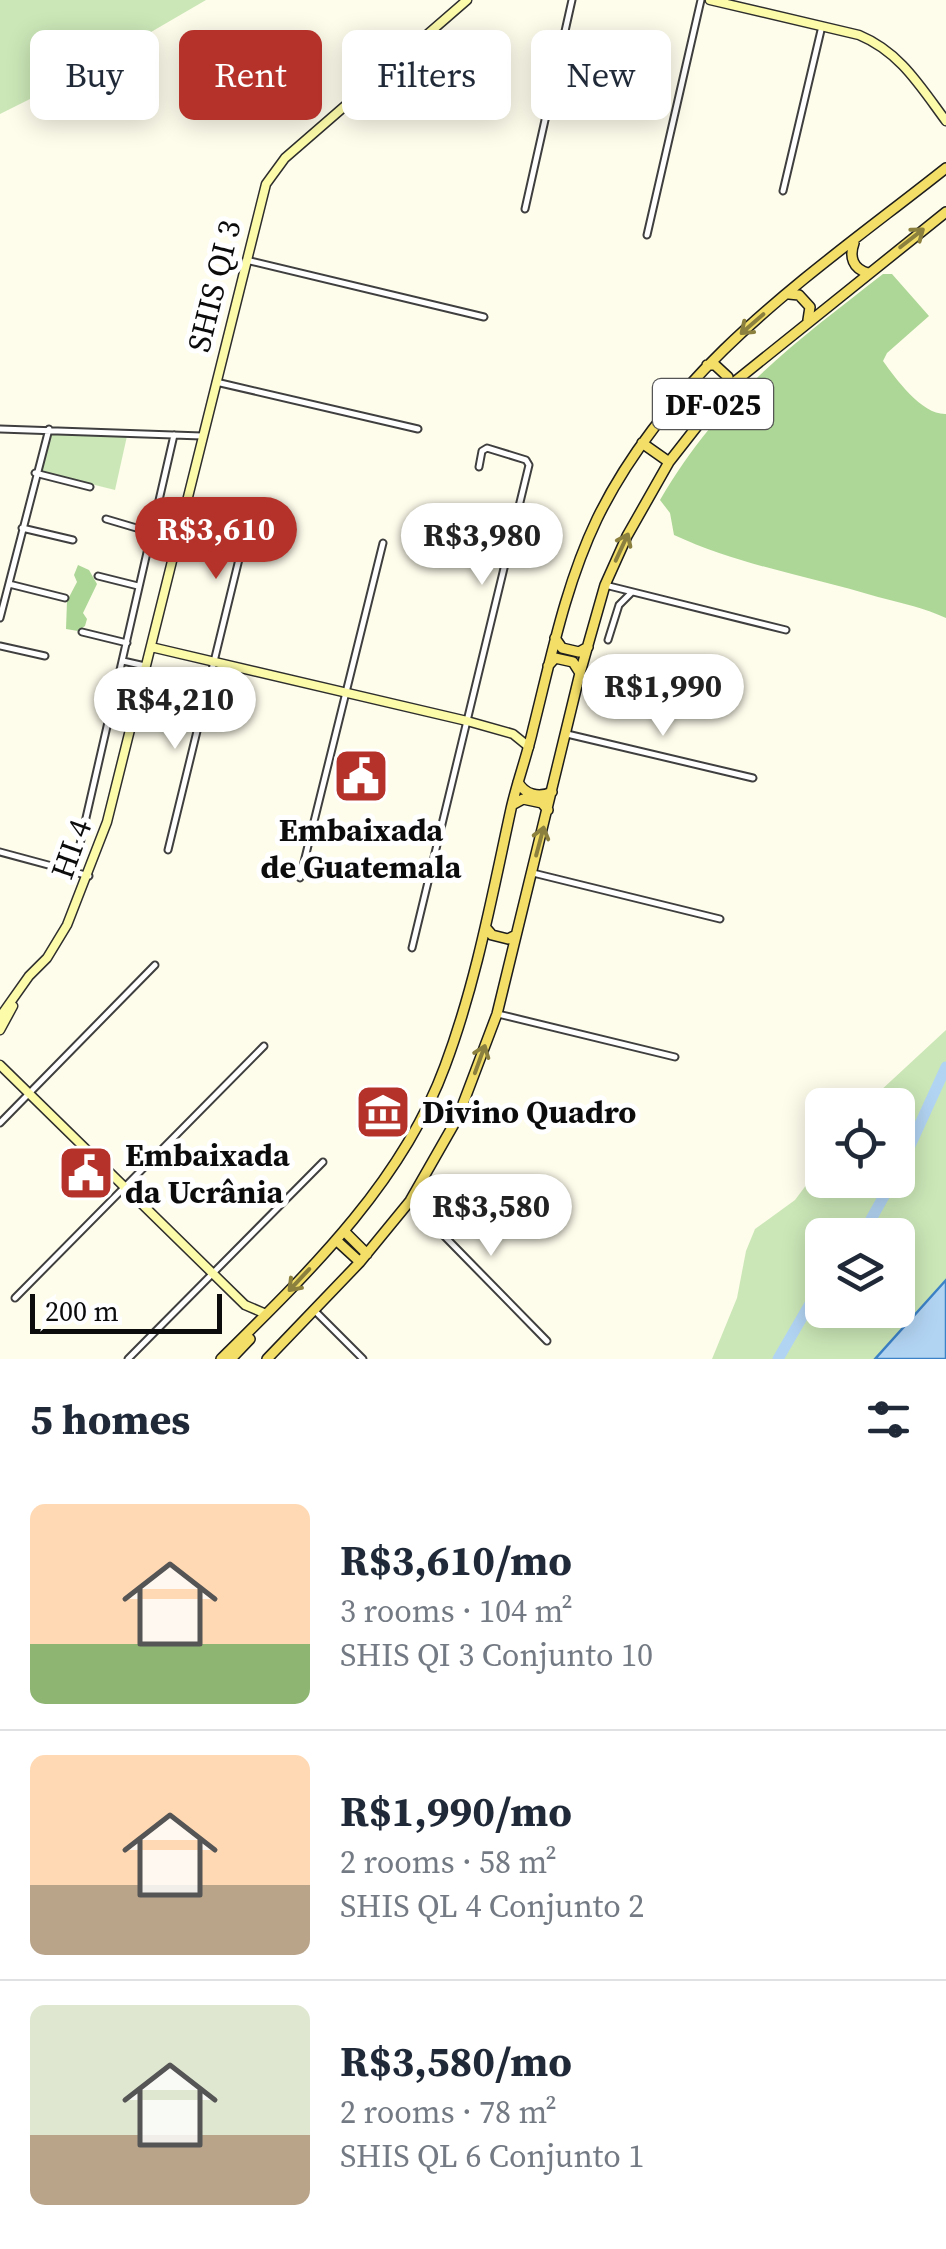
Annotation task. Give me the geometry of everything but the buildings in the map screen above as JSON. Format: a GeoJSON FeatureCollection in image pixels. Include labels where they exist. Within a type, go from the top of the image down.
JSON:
{"type":"FeatureCollection","features":[{"type":"Feature","properties":{"kind":"main road","name":"DF-025"},"geometry":{"type":"LineString","coordinates":[[222,1359],[344,1231],[382,1182],[433,1092],[486,928],[512,805],[574,574],[598,517],[642,443],[702,367],[946,168]]}},
{"type":"Feature","properties":{"kind":"main road","name":"DF-025"},"geometry":{"type":"LineString","coordinates":[[267,1359],[364,1258],[410,1201],[458,1117],[497,1014],[604,585],[669,462],[727,388],[944,216]]}},
{"type":"Feature","properties":{"kind":"main road"},"geometry":{"type":"LineString","coordinates":[[854,241],[853,264],[868,273]]}},
{"type":"Feature","properties":{"kind":"main road"},"geometry":{"type":"LineString","coordinates":[[805,280],[808,298],[814,305],[826,307]]}},
{"type":"Feature","properties":{"kind":"main road"},"geometry":{"type":"LineString","coordinates":[[787,294],[805,300],[810,307],[807,322]]}},
{"type":"Feature","properties":{"kind":"main road"},"geometry":{"type":"LineString","coordinates":[[702,367],[714,365],[729,380],[727,388]]}},
{"type":"Feature","properties":{"kind":"main road"},"geometry":{"type":"LineString","coordinates":[[642,443],[669,462]]}},
{"type":"Feature","properties":{"kind":"main road"},"geometry":{"type":"LineString","coordinates":[[556,638],[562,648],[579,652],[588,647]]}},
{"type":"Feature","properties":{"kind":"main road"},"geometry":{"type":"LineString","coordinates":[[547,666],[555,658],[573,662],[580,672]]}},
{"type":"Feature","properties":{"kind":"main road"},"geometry":{"type":"LineString","coordinates":[[518,782],[526,792],[540,796],[552,792]]}},
{"type":"Feature","properties":{"kind":"main road"},"geometry":{"type":"LineString","coordinates":[[512,805],[523,799],[542,803],[548,810]]}},
{"type":"Feature","properties":{"kind":"main road"},"geometry":{"type":"LineString","coordinates":[[486,928],[492,936],[508,939],[516,935]]}},
{"type":"Feature","properties":{"kind":"main road"},"geometry":{"type":"LineString","coordinates":[[482,942],[507,945],[512,950]]}},
{"type":"Feature","properties":{"kind":"main road"},"geometry":{"type":"LineString","coordinates":[[344,1231],[364,1258]]}},
{"type":"Feature","properties":{"kind":"main road"},"geometry":{"type":"LineString","coordinates":[[336,1240],[364,1258]]}},
{"type":"Feature","properties":{"kind":"main road"},"geometry":{"type":"LineString","coordinates":[[231,1359],[252,1338],[253,1328]]}},
{"type":"Feature","properties":{"kind":"street","name":"SHIS QI 3"},"geometry":{"type":"LineString","coordinates":[[146,667],[266,184],[276,168],[467,0]]}},
{"type":"Feature","properties":{"kind":"street"},"geometry":{"type":"LineString","coordinates":[[525,210],[572,0]]}},
{"type":"Feature","properties":{"kind":"street"},"geometry":{"type":"LineString","coordinates":[[647,235],[701,0]]}},
{"type":"Feature","properties":{"kind":"street"},"geometry":{"type":"LineString","coordinates":[[710,0],[859,35],[894,54],[946,121]]}},
{"type":"Feature","properties":{"kind":"street"},"geometry":{"type":"LineString","coordinates":[[783,191],[822,26]]}},
{"type":"Feature","properties":{"kind":"street"},"geometry":{"type":"LineString","coordinates":[[246,260],[484,317]]}},
{"type":"Feature","properties":{"kind":"street"},"geometry":{"type":"LineString","coordinates":[[215,382],[418,429]]}},
{"type":"Feature","properties":{"kind":"street"},"geometry":{"type":"LineString","coordinates":[[0,429],[203,436]]}},
{"type":"Feature","properties":{"kind":"street"},"geometry":{"type":"LineString","coordinates":[[0,618],[49,429]]}},
{"type":"Feature","properties":{"kind":"street"},"geometry":{"type":"LineString","coordinates":[[74,870],[174,435]]}},
{"type":"Feature","properties":{"kind":"street"},"geometry":{"type":"LineString","coordinates":[[412,948],[529,465],[487,448],[482,452],[479,467]]}},
{"type":"Feature","properties":{"kind":"street"},"geometry":{"type":"LineString","coordinates":[[35,473],[90,487]]}},
{"type":"Feature","properties":{"kind":"street"},"geometry":{"type":"LineString","coordinates":[[168,850],[251,510]]}},
{"type":"Feature","properties":{"kind":"street"},"geometry":{"type":"LineString","coordinates":[[106,519],[150,532]]}},
{"type":"Feature","properties":{"kind":"street"},"geometry":{"type":"LineString","coordinates":[[22,528],[73,540]]}},
{"type":"Feature","properties":{"kind":"street"},"geometry":{"type":"LineString","coordinates":[[300,878],[383,543]]}},
{"type":"Feature","properties":{"kind":"street"},"geometry":{"type":"LineString","coordinates":[[98,576],[138,586]]}},
{"type":"Feature","properties":{"kind":"street"},"geometry":{"type":"LineString","coordinates":[[9,584],[66,598]]}},
{"type":"Feature","properties":{"kind":"street"},"geometry":{"type":"LineString","coordinates":[[604,585],[786,630]]}},
{"type":"Feature","properties":{"kind":"street"},"geometry":{"type":"LineString","coordinates":[[608,640],[620,606],[632,592]]}},
{"type":"Feature","properties":{"kind":"street"},"geometry":{"type":"LineString","coordinates":[[82,632],[127,643]]}},
{"type":"Feature","properties":{"kind":"street"},"geometry":{"type":"LineString","coordinates":[[0,646],[45,656]]}},
{"type":"Feature","properties":{"kind":"street"},"geometry":{"type":"LineString","coordinates":[[151,648],[467,721],[512,734],[528,747]]}},
{"type":"Feature","properties":{"kind":"street"},"geometry":{"type":"LineString","coordinates":[[123,661],[146,667]]}},
{"type":"Feature","properties":{"kind":"street","name":"HI 4"},"geometry":{"type":"LineString","coordinates":[[0,1017],[47,958],[88,876],[107,822],[146,667]]}},
{"type":"Feature","properties":{"kind":"street"},"geometry":{"type":"LineString","coordinates":[[512,734],[533,730]]}},
{"type":"Feature","properties":{"kind":"street"},"geometry":{"type":"LineString","coordinates":[[565,733],[753,778]]}},
{"type":"Feature","properties":{"kind":"street"},"geometry":{"type":"LineString","coordinates":[[0,852],[88,876]]}},
{"type":"Feature","properties":{"kind":"street"},"geometry":{"type":"LineString","coordinates":[[531,872],[720,919]]}},
{"type":"Feature","properties":{"kind":"street"},"geometry":{"type":"LineString","coordinates":[[0,1123],[156,965]]}},
{"type":"Feature","properties":{"kind":"street","name":"HI 4"},"geometry":{"type":"LineString","coordinates":[[0,1030],[29,976]]}},
{"type":"Feature","properties":{"kind":"street"},"geometry":{"type":"LineString","coordinates":[[497,1014],[674,1057]]}},
{"type":"Feature","properties":{"kind":"street"},"geometry":{"type":"LineString","coordinates":[[15,1298],[264,1046]]}},
{"type":"Feature","properties":{"kind":"street"},"geometry":{"type":"LineString","coordinates":[[1,1064],[245,1306],[266,1314]]}},
{"type":"Feature","properties":{"kind":"street"},"geometry":{"type":"LineString","coordinates":[[128,1359],[323,1162]]}},
{"type":"Feature","properties":{"kind":"street"},"geometry":{"type":"LineString","coordinates":[[410,1201],[547,1341]]}},
{"type":"Feature","properties":{"kind":"street"},"geometry":{"type":"LineString","coordinates":[[245,1306],[253,1328]]}},
{"type":"Feature","properties":{"kind":"street"},"geometry":{"type":"LineString","coordinates":[[314,1310],[363,1359]]}},
{"type":"Feature","properties":{"kind":"green space"},"geometry":{"type":"Polygon","coordinates":[[[0,0],[206,0],[154,30],[30,30],[30,99],[0,114],[0,0]]]}},
{"type":"Feature","properties":{"kind":"green space"},"geometry":{"type":"Polygon","coordinates":[[[883,274],[892,274],[929,316],[883,361],[919,402],[946,414],[946,618],[749,563],[674,535],[670,513],[660,500],[707,431],[733,402],[788,350],[883,274]]]}},
{"type":"Feature","properties":{"kind":"green space"},"geometry":{"type":"Polygon","coordinates":[[[51,432],[127,436],[115,490],[39,471],[51,432]]]}},
{"type":"Feature","properties":{"kind":"green space"},"geometry":{"type":"Polygon","coordinates":[[[78,565],[89,570],[97,584],[83,613],[87,619],[85,626],[78,631],[66,629],[67,601],[77,582],[74,575],[78,565]]]}},
{"type":"Feature","properties":{"kind":"green space"},"geometry":{"type":"Polygon","coordinates":[[[946,1030],[946,1280],[915,1314],[915,1218],[805,1218],[805,1328],[903,1328],[875,1359],[712,1359],[737,1298],[746,1251],[755,1229],[795,1200],[805,1187],[805,1198],[915,1198],[915,1088],[883,1088],[946,1030]]]}},
{"type":"Feature","properties":{"kind":"water"},"geometry":{"type":"Polygon","coordinates":[[[946,1280],[946,1359],[875,1359],[903,1328],[915,1328],[915,1314],[946,1280]]]}},
{"type":"Feature","properties":{"kind":"waterway"},"geometry":{"type":"LineString","coordinates":[[915,1135],[946,1067]]}},
{"type":"Feature","properties":{"kind":"waterway"},"geometry":{"type":"LineString","coordinates":[[872,1218],[883,1198]]}},
{"type":"Feature","properties":{"kind":"waterway"},"geometry":{"type":"LineString","coordinates":[[778,1359],[805,1312]]}},
{"type":"Feature","properties":{"kind":"place","name":"Embaixada de Guatemala"},"geometry":{"type":"Point","coordinates":[361,776]}},
{"type":"Feature","properties":{"kind":"place","name":"Divino Quadro"},"geometry":{"type":"Point","coordinates":[383,1112]}},
{"type":"Feature","properties":{"kind":"place","name":"Embaixada da Ucrânia"},"geometry":{"type":"Point","coordinates":[86,1173]}}]}
